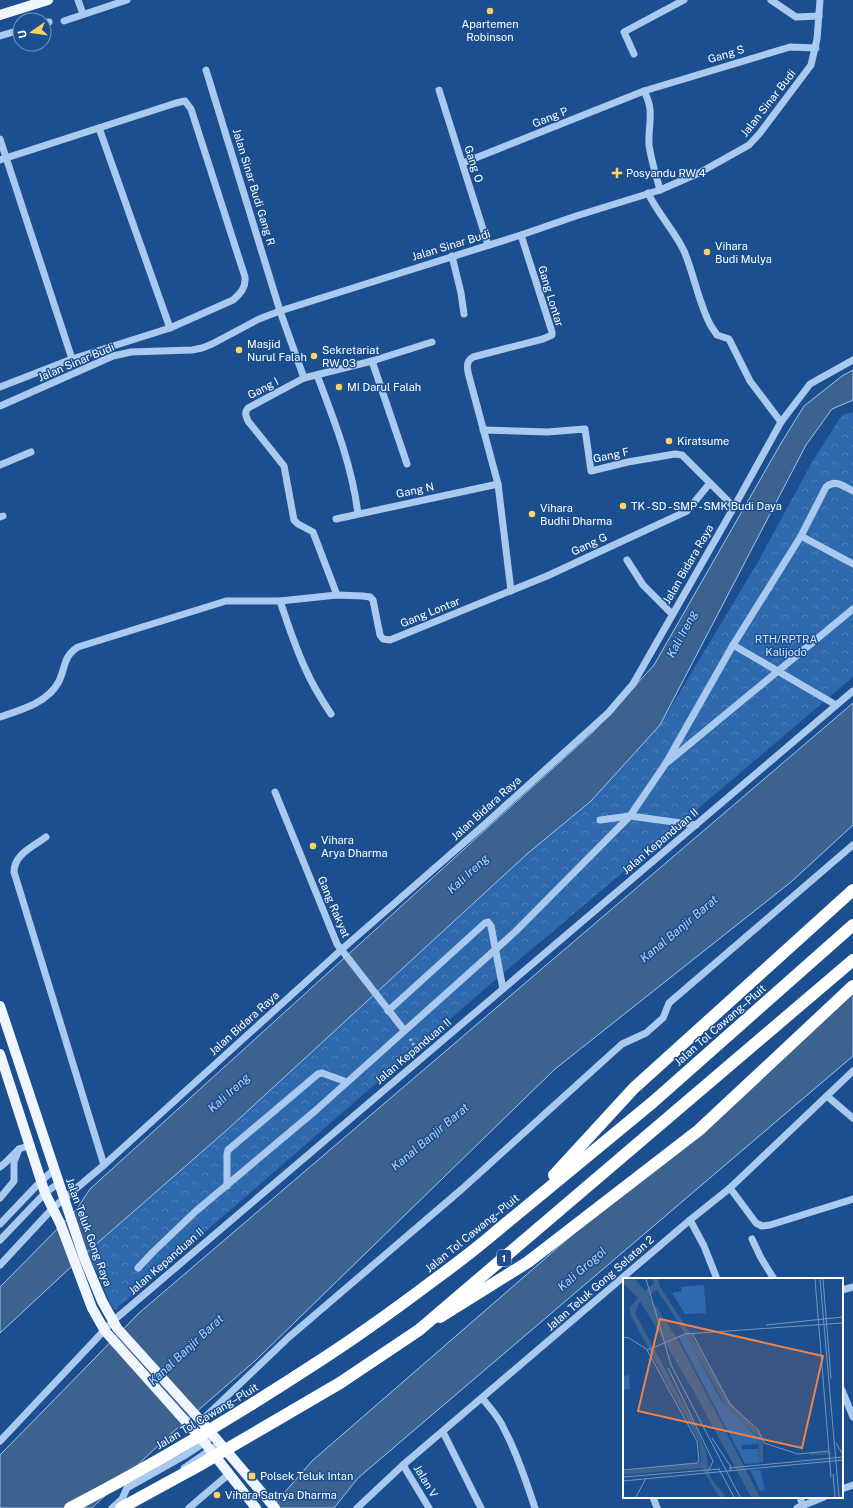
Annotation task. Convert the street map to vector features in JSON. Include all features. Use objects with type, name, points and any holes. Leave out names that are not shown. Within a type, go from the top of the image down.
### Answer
[{"type":"highway","points":[[526,1205],[634,1088],[853,890]]},
{"type":"highway","name":"Jalan Tol Cawang–Pluit","points":[[70,1508],[126,1479],[240,1412],[384,1318],[481,1245],[526,1205],[653,1102],[853,926]]},
{"type":"highway","name":"1","points":[[121,1504],[198,1466],[340,1383],[419,1330],[853,960]]},
{"type":"highway","points":[[419,1330],[528,1262],[699,1130],[853,986]]},
{"type":"main road","points":[[0,15],[48,0]]},
{"type":"main road","name":"Jalan Teluk Gong Raya","points":[[0,1006],[84,1258],[102,1301],[115,1325],[220,1443],[273,1506]]},
{"type":"main road","name":"Jalan Teluk Gong Raya","points":[[0,1054],[2,1067],[31,1145],[45,1193],[60,1223],[92,1308],[108,1334],[207,1446],[256,1508]]},
{"type":"street","points":[[78,0],[83,14]]},
{"type":"street","points":[[64,21],[128,0]]},
{"type":"street","points":[[634,54],[624,32],[684,0]]},
{"type":"street","points":[[771,0],[796,17],[818,16]]},
{"type":"street","name":"Jalan Sinar Budi","points":[[0,406],[113,356],[131,352],[192,350],[202,348],[259,319],[280,311],[660,190],[699,173],[749,146],[812,65],[816,48],[820,0]]},
{"type":"street","points":[[0,36],[12,32]]},
{"type":"street","name":"Gang S","points":[[644,91],[790,47],[816,48]]},
{"type":"street","name":"Jalan Sinar Budi Gang R","points":[[206,70],[280,311],[304,378]]},
{"type":"street","name":"Gang O","points":[[439,90],[488,245]]},
{"type":"street","points":[[644,91],[650,107],[651,118],[649,144],[651,158],[660,190]]},
{"type":"street","name":"Gang P","points":[[463,163],[644,91]]},
{"type":"street","points":[[0,387],[72,359],[170,328],[206,313],[233,300],[241,293],[246,284],[192,109],[185,101],[3,159]]},
{"type":"street","points":[[100,128],[170,328]]},
{"type":"street","points":[[0,139],[3,159],[72,359]]},
{"type":"street","points":[[648,193],[683,250],[709,323],[717,335],[727,338],[730,342],[750,381],[781,422]]},
{"type":"street","name":"Gang Lontar","points":[[0,717],[28,707],[54,690],[59,682],[67,657],[78,647],[226,601],[280,602],[337,595],[363,596],[371,598],[380,635],[386,640],[511,591],[498,484],[470,380],[468,361],[470,358],[477,355],[543,339],[552,334],[521,235]]},
{"type":"street","points":[[452,256],[461,293],[464,314]]},
{"type":"street","name":"Gang I","points":[[337,595],[314,532],[298,524],[294,520],[284,466],[248,421],[245,413],[248,408],[304,378],[432,342]]},
{"type":"street","points":[[372,360],[407,464]]},
{"type":"street","name":"Jalan Bidara Raya","points":[[0,1265],[63,1198],[104,1165],[608,713],[632,684],[781,422],[810,384],[853,360]]},
{"type":"street","points":[[317,374],[339,433],[355,491],[358,514]]},
{"type":"street","name":"Gang F","points":[[483,430],[547,432],[585,429],[591,472],[628,462],[675,454],[682,455],[734,507]]},
{"type":"street","points":[[0,465],[31,452]]},
{"type":"street","name":"Gang G","points":[[511,591],[547,576],[687,511],[710,483]]},
{"type":"street","points":[[138,1268],[196,1211],[347,1082],[515,932],[630,816],[666,763],[733,645],[801,536],[826,487],[832,483],[836,483],[853,491]]},
{"type":"street","name":"Gang N","points":[[336,519],[498,484]]},
{"type":"street","points":[[801,536],[853,564]]},
{"type":"street","points":[[627,560],[643,585],[672,614]]},
{"type":"street","points":[[280,602],[304,668],[331,714]]},
{"type":"street","points":[[666,763],[853,609]]},
{"type":"street","points":[[733,645],[836,705]]},
{"type":"street","name":"Jalan Kepanduan II","points":[[0,1441],[108,1334],[115,1325],[423,1057],[853,690]]},
{"type":"street","name":"Gang Rakyat","points":[[275,792],[337,944],[404,1030]]},
{"type":"street","points":[[600,820],[630,816],[696,825]]},
{"type":"street","points":[[46,837],[18,858],[14,865],[14,872],[104,1165]]},
{"type":"street","points":[[198,1418],[289,1337],[462,1189],[622,1044],[646,1033],[663,1018],[670,1003],[853,845]]},
{"type":"street","points":[[388,1011],[487,922],[490,923],[503,989]]},
{"type":"street","name":"Jalan Teluk Gong Selatan 2","points":[[357,1508],[403,1465],[690,1220],[730,1188],[853,1071]]},
{"type":"street","points":[[227,1186],[228,1150],[277,1107],[318,1074],[322,1073],[347,1082]]},
{"type":"street","points":[[827,1096],[853,1118]]},
{"type":"street","points":[[0,1167],[18,1149],[31,1145]]},
{"type":"street","points":[[0,1198],[14,1181],[14,1162],[18,1149]]},
{"type":"street","points":[[0,1224],[41,1181],[54,1170]]},
{"type":"street","points":[[0,1240],[45,1193],[59,1183]]},
{"type":"street","points":[[730,1188],[756,1223],[762,1226],[770,1225],[853,1199]]},
{"type":"street","points":[[690,1220],[704,1246],[717,1278]]},
{"type":"street","points":[[752,1238],[761,1258],[773,1278]]},
{"type":"street","points":[[843,1290],[853,1287]]},
{"type":"street","points":[[843,1392],[853,1417]]},
{"type":"street","points":[[482,1398],[494,1412],[504,1428],[535,1508]]},
{"type":"street","points":[[442,1432],[481,1508]]},
{"type":"street","points":[[112,1508],[134,1497],[207,1446],[213,1435]]},
{"type":"street","points":[[121,1504],[127,1488],[184,1456],[207,1446],[220,1443]]},
{"type":"street","name":"Jalan V","points":[[403,1465],[429,1508]]},
{"type":"street","points":[[189,1508],[229,1474]]},
{"type":"street","points":[[843,1489],[853,1485]]},
{"type":"street","points":[[653,1498],[657,1508]]},
{"type":"street","points":[[800,1507],[822,1498]]},
{"type":"path","points":[[404,1030],[423,1057]]},
{"type":"green space","name":"RTH/RPTRA Kalijodo","points":[[853,412],[853,677],[508,969],[115,1310],[108,1299],[99,1276],[86,1253],[228,1129],[527,854],[591,801],[660,725],[758,562],[812,462],[842,415]]},
{"type":"water","name":"Kali Ireng","points":[[853,370],[853,400],[832,409],[806,445],[660,725],[591,801],[527,854],[228,1129],[86,1253],[0,1333],[0,1287],[76,1210],[90,1189],[593,732],[654,665],[780,445],[804,406],[842,376]]},
{"type":"water","name":"Kanal Banjir Barat","points":[[853,703],[853,825],[791,882],[555,1069],[257,1359],[164,1440],[92,1508],[0,1508],[0,1455],[139,1313]]},
{"type":"water","name":"Kali Grogol","points":[[853,991],[853,1056],[358,1478],[334,1508],[271,1508],[312,1461]]},
{"type":"place","name":"Apartemen Robinson","points":[[490,11]]},
{"type":"place","name":"Posyandu RW 4","points":[[617,173]]},
{"type":"place","name":"Vihara Budi Mulya","points":[[707,252]]},
{"type":"place","name":"Masjid Nurul Falah","points":[[239,350]]},
{"type":"place","name":"Sekretariat RW 03","points":[[314,356]]},
{"type":"place","name":"MI Darul Falah","points":[[339,387]]},
{"type":"place","name":"Kiratsume","points":[[669,441]]},
{"type":"place","name":"TK - SD - SMP - SMK Budi Daya","points":[[623,506]]},
{"type":"place","name":"Vihara Budhi Dharma","points":[[532,514]]},
{"type":"place","name":"Vihara Arya Dharma","points":[[313,846]]},
{"type":"place","name":"Polsek Teluk Intan","points":[[252,1476]]},
{"type":"place","name":"Vihara Satrya Dharma","points":[[217,1495]]}]
